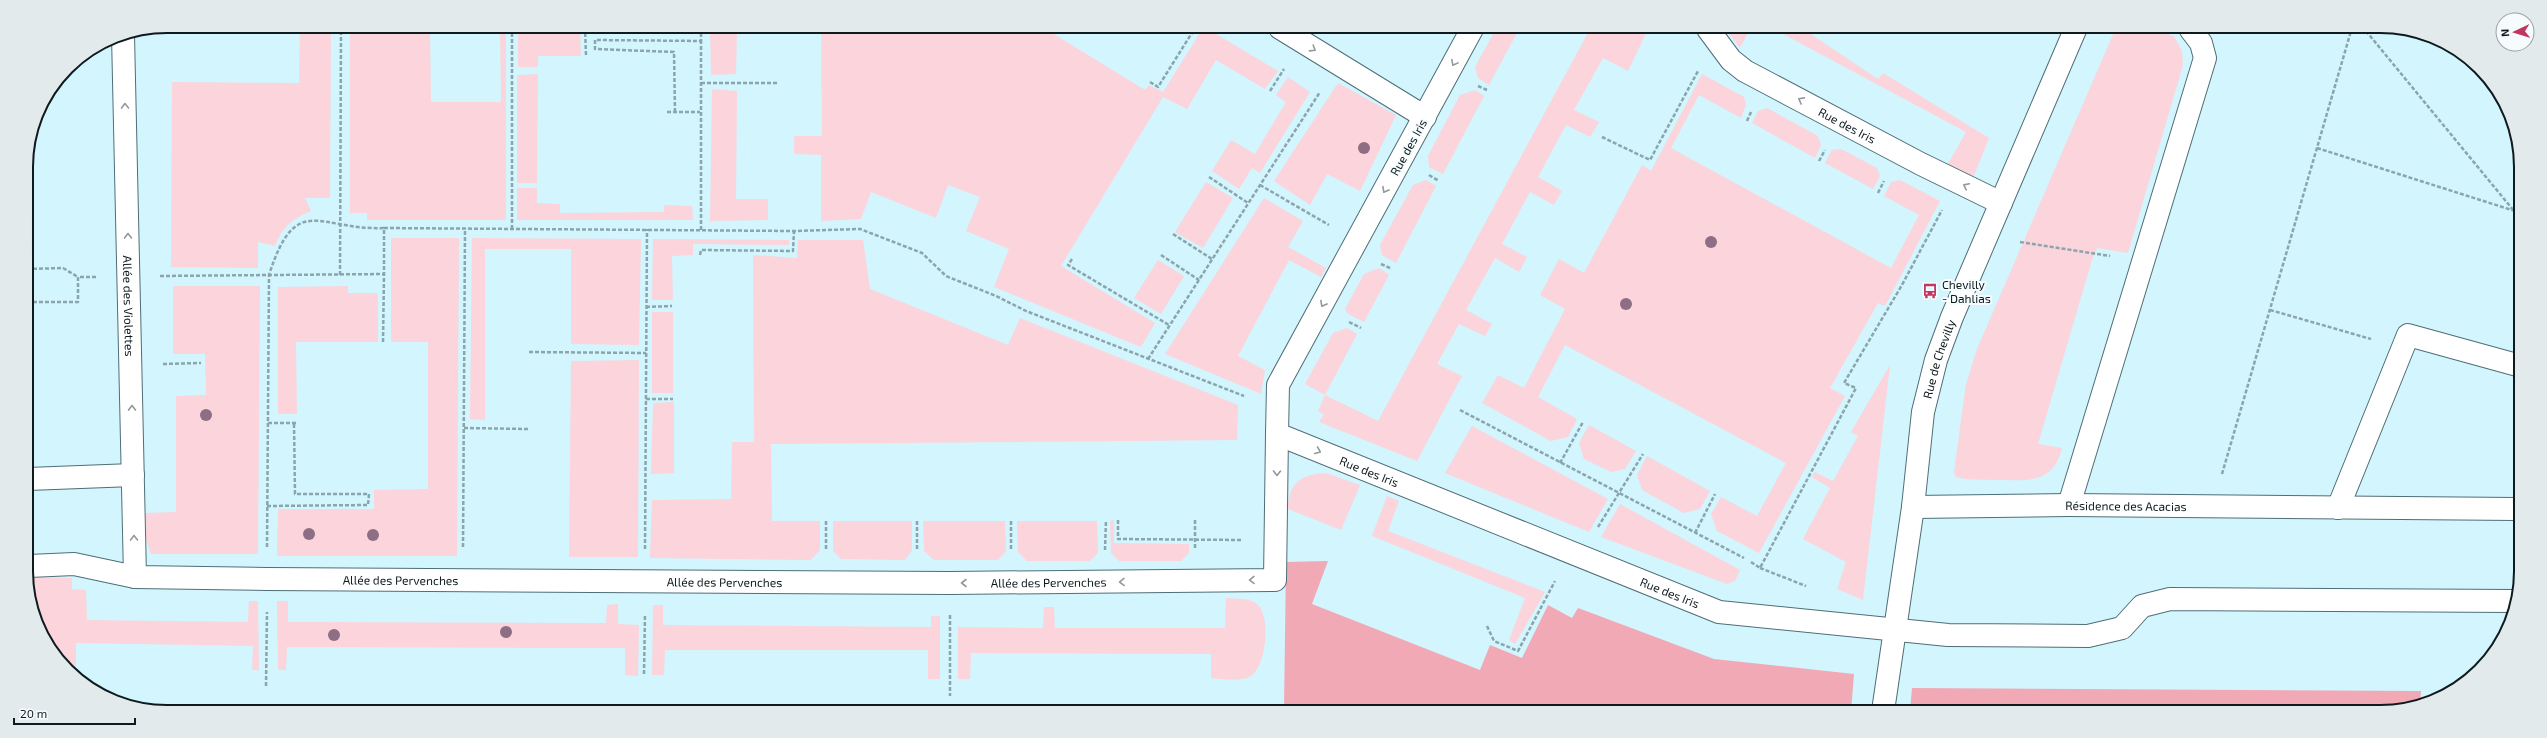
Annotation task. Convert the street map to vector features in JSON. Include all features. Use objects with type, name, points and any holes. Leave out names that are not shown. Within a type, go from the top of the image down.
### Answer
[{"type":"street","points":[[1288,33],[1338,65],[1425,116]]},
{"type":"street","name":"Rue des Iris","points":[[1470,33],[1278,385],[1276,409],[1278,434],[1719,612],[1948,635],[2088,636],[2122,628],[2142,606],[2170,599],[2510,600]]},
{"type":"street","name":"Rue des Iris","points":[[1711,33],[1731,60],[1745,70],[1921,164],[2001,203]]},
{"type":"street","name":"Rue de Chevilly","points":[[1884,705],[1913,507],[1923,412],[1936,360],[1952,317],[2074,33]]},
{"type":"street","points":[[2069,505],[2205,58],[2201,43],[2193,33]]},
{"type":"street","name":"Allée des Violettes","points":[[123,40],[135,577]]},
{"type":"street","points":[[2338,508],[2408,335],[2514,364]]},
{"type":"street","name":"Allée des Pervenches","points":[[33,566],[74,564],[135,577],[267,579],[957,583],[1275,580],[1278,434]]},
{"type":"street","points":[[33,479],[133,475]]},
{"type":"street","name":"Résidence des Acacias","points":[[1913,507],[2069,505],[2514,509]]},
{"type":"path","points":[[340,275],[341,33]]},
{"type":"path","points":[[512,33],[512,230]]},
{"type":"path","points":[[585,33],[586,56]]},
{"type":"path","points":[[701,33],[701,230]]},
{"type":"path","points":[[1150,82],[1158,87],[1192,33]]},
{"type":"path","points":[[2212,506],[2350,33]]},
{"type":"path","points":[[2368,33],[2514,211]]},
{"type":"path","points":[[675,112],[674,52],[595,49],[595,40],[701,41]]},
{"type":"path","points":[[1148,358],[1338,65]]},
{"type":"path","points":[[1602,137],[1650,160],[1700,68]]},
{"type":"path","points":[[1270,91],[1284,69]]},
{"type":"path","points":[[701,83],[779,83]]},
{"type":"path","points":[[667,112],[700,112]]},
{"type":"path","points":[[2317,148],[2514,211]]},
{"type":"path","points":[[1209,177],[1248,203]]},
{"type":"path","points":[[1260,185],[1357,241]]},
{"type":"path","points":[[1751,562],[1760,568],[1856,388],[1844,383],[1902,285],[1943,208]]},
{"type":"path","points":[[267,579],[269,275],[284,237],[294,226],[313,220],[340,223],[368,229],[647,229],[794,231],[860,229],[922,253],[946,276],[996,296],[1026,311],[1276,409]]},
{"type":"path","points":[[383,342],[384,228]]},
{"type":"path","points":[[645,582],[647,229]]},
{"type":"path","points":[[464,579],[465,230]]},
{"type":"path","points":[[700,255],[702,250],[793,251],[794,231]]},
{"type":"path","points":[[1173,234],[1212,259]]},
{"type":"path","points":[[1986,237],[2143,261]]},
{"type":"path","points":[[1160,255],[1199,280]]},
{"type":"path","points":[[1072,259],[1068,265],[1169,325]]},
{"type":"path","points":[[33,269],[64,268],[78,277],[102,277]]},
{"type":"path","points":[[156,276],[384,274]]},
{"type":"path","points":[[33,302],[78,302],[78,277]]},
{"type":"path","points":[[646,307],[672,306]]},
{"type":"path","points":[[2270,310],[2402,348]]},
{"type":"path","points":[[529,352],[646,353]]},
{"type":"path","points":[[131,364],[202,363]]},
{"type":"path","points":[[646,399],[674,399]]},
{"type":"path","points":[[1460,410],[1744,558]]},
{"type":"path","points":[[1560,463],[1583,422]]},
{"type":"path","points":[[267,506],[368,505],[369,494],[295,494],[295,423],[268,423]]},
{"type":"path","points":[[464,428],[528,429]]},
{"type":"path","points":[[1487,626],[1494,642],[1518,651],[1576,555],[1643,454]]},
{"type":"path","points":[[1695,533],[1715,494]]},
{"type":"path","points":[[1105,540],[1106,520]]},
{"type":"path","points":[[1118,520],[1118,539],[1244,540]]},
{"type":"path","points":[[1195,520],[1195,553]]},
{"type":"path","points":[[826,521],[826,535]]},
{"type":"path","points":[[917,521],[917,537]]},
{"type":"path","points":[[1011,521],[1011,538]]},
{"type":"path","points":[[644,674],[645,622]]},
{"type":"path","points":[[266,686],[267,623]]},
{"type":"path","points":[[950,625],[950,696]]},
{"type":"shaded area","points":[[300,33],[331,33],[330,198],[305,198],[311,211],[288,224],[275,246],[258,242],[258,268],[171,267],[172,82],[299,83]]},
{"type":"shaded area","points":[[350,33],[430,33],[431,102],[501,102],[500,33],[506,33],[506,220],[367,220],[367,213],[350,213]]},
{"type":"shaded area","points":[[518,33],[580,33],[581,56],[538,56],[538,67],[518,67]]},
{"type":"shaded area","points":[[588,33],[685,33],[685,34]]},
{"type":"shaded area","points":[[710,33],[737,33],[736,74],[711,75]]},
{"type":"shaded area","points":[[821,33],[1052,33],[1145,90],[1149,85],[1163,92],[1200,33],[1214,33],[1278,71],[1265,89],[1216,60],[1187,109],[1163,97],[1061,266],[1155,323],[1141,347],[994,287],[1009,249],[966,231],[980,197],[948,185],[936,218],[871,192],[861,219],[821,221],[821,155],[794,154],[794,136],[822,136]]},
{"type":"shaded area","points":[[1494,33],[1517,33],[1489,85],[1478,78],[1475,67]]},
{"type":"shaded area","points":[[1588,33],[1646,33],[1628,71],[1603,58],[1574,110],[1599,122],[1590,137],[1566,125],[1538,177],[1562,191],[1554,205],[1530,192],[1502,244],[1527,257],[1519,272],[1495,258],[1466,310],[1492,324],[1485,336],[1459,324],[1437,364],[1462,376],[1417,461],[1319,422],[1324,414],[1318,411],[1325,395],[1378,421]]},
{"type":"shaded area","points":[[1729,33],[1748,33],[1740,48]]},
{"type":"shaded area","points":[[1781,33],[1809,33],[1878,79],[1883,73],[1989,138],[1973,178],[1948,164],[1966,132]]},
{"type":"shaded area","points":[[2114,33],[2164,33],[2174,36],[2182,51],[2183,65],[2128,253],[2097,248],[2092,260],[2038,444],[2062,448],[2058,460],[2052,469],[2045,474],[2028,480],[1971,479],[1956,477],[1954,472],[1966,384],[1977,349]]},
{"type":"shaded area","points":[[538,74],[537,183],[517,183],[517,75]]},
{"type":"shaded area","points":[[1702,74],[1744,97],[1746,105],[1741,118],[1699,95],[1671,148],[1891,268],[1919,215],[1884,196],[1891,182],[1900,180],[1940,201],[1885,306],[1878,303],[1830,388],[1845,396],[1759,553],[1717,531],[1711,514],[1721,497],[1757,516],[1786,463],[1565,345],[1538,397],[1577,419],[1568,437],[1551,441],[1482,403],[1498,375],[1524,388],[1565,309],[1540,295],[1559,259],[1584,273],[1642,165],[1651,171]]},
{"type":"shaded area","points":[[1288,77],[1310,92],[1260,173],[1252,168],[1239,189],[1212,171],[1231,140],[1255,154],[1286,102],[1276,95]]},
{"type":"shaded area","points":[[1338,83],[1396,115],[1360,191],[1327,174],[1310,205],[1274,181]]},
{"type":"shaded area","points":[[712,89],[737,91],[736,199],[768,199],[768,220],[710,221]]},
{"type":"shaded area","points":[[1475,90],[1484,96],[1443,174],[1429,167],[1428,156],[1460,95]]},
{"type":"shaded area","points":[[1767,108],[1818,136],[1821,145],[1815,158],[1752,123],[1758,111]]},
{"type":"shaded area","points":[[1841,149],[1877,168],[1880,176],[1873,189],[1825,163],[1832,150]]},
{"type":"shaded area","points":[[1426,180],[1436,186],[1396,263],[1382,255],[1380,245],[1413,185]]},
{"type":"shaded area","points":[[1206,182],[1233,198],[1203,248],[1175,232]]},
{"type":"shaded area","points":[[517,188],[537,188],[537,203],[560,204],[560,213],[664,212],[664,205],[692,206],[693,220],[517,220]]},
{"type":"shaded area","points":[[1264,198],[1303,221],[1288,247],[1326,268],[1321,277],[1289,260],[1238,356],[1265,370],[1261,394],[1165,354]]},
{"type":"shaded area","points":[[391,238],[459,238],[457,556],[277,556],[278,509],[374,509],[374,490],[428,489],[428,342],[391,342]]},
{"type":"shaded area","points":[[472,238],[641,239],[639,345],[571,344],[571,249],[485,249],[485,420],[470,419]]},
{"type":"shaded area","points":[[653,239],[789,240],[789,245],[693,244],[693,255],[672,256],[673,300],[652,300]]},
{"type":"shaded area","points":[[798,240],[863,240],[870,289],[1008,345],[1020,318],[1238,405],[1237,440],[771,444],[772,521],[820,521],[820,550],[811,560],[650,558],[652,500],[731,499],[732,442],[754,442],[753,255],[797,258]]},
{"type":"shaded area","points":[[1158,260],[1184,276],[1161,314],[1134,298]]},
{"type":"shaded area","points":[[1379,268],[1389,275],[1364,322],[1348,314],[1345,309],[1364,274]]},
{"type":"shaded area","points":[[173,286],[260,286],[258,554],[151,554],[146,540],[145,513],[176,512],[176,396],[206,395],[205,354],[173,354]]},
{"type":"shaded area","points":[[348,286],[348,293],[378,293],[378,342],[296,342],[297,414],[278,414],[278,287]]},
{"type":"shaded area","points":[[652,312],[673,312],[673,393],[652,393]]},
{"type":"shaded area","points":[[1347,328],[1357,334],[1325,395],[1305,384],[1333,333]]},
{"type":"shaded area","points":[[639,360],[638,557],[569,557],[571,361]]},
{"type":"shaded area","points":[[1890,365],[1863,600],[1837,589],[1846,562],[1803,539],[1830,488],[1812,477],[1815,472],[1833,481],[1858,436],[1851,432]]},
{"type":"shaded area","points":[[674,402],[674,473],[651,474],[653,403]]},
{"type":"shaded area","points":[[1589,425],[1636,451],[1625,469],[1611,472],[1584,459],[1579,443]]},
{"type":"shaded area","points":[[1472,426],[1608,499],[1589,532],[1445,473]]},
{"type":"shaded area","points":[[1647,456],[1710,491],[1700,509],[1684,513],[1642,490],[1637,475]]},
{"type":"shaded area","points":[[1326,473],[1360,485],[1341,530],[1288,509],[1290,493],[1293,486],[1303,478],[1310,475]]},
{"type":"shaded area","points":[[1387,496],[1399,501],[1388,531],[1545,592],[1515,644],[1509,640],[1525,598],[1372,536]]},
{"type":"shaded area","points":[[1620,504],[1740,570],[1735,581],[1727,584],[1601,537]]},
{"type":"shaded area","points":[[1114,520],[1114,543],[1189,544],[1189,553],[1181,561],[1119,561],[1111,553],[1110,521]]},
{"type":"shaded area","points":[[833,521],[912,521],[912,550],[905,560],[841,559],[833,551]]},
{"type":"shaded area","points":[[923,521],[1005,521],[1006,551],[998,560],[934,560],[924,551]]},
{"type":"shaded area","points":[[1017,521],[1097,521],[1098,553],[1090,561],[1027,561],[1018,552]]},
{"type":"shaded area","points":[[1328,561],[1312,604],[1480,670],[1490,645],[1522,658],[1548,605],[1572,618],[1578,608],[1714,659],[1854,674],[1851,705],[1284,705],[1286,562]]},
{"type":"shaded area","points":[[33,577],[72,578],[72,589],[86,590],[87,620],[248,622],[249,601],[258,601],[259,670],[252,670],[253,646],[76,643],[76,666],[72,666],[47,630],[40,614]]},
{"type":"shaded area","points":[[1226,598],[1243,599],[1255,602],[1262,611],[1265,630],[1263,652],[1256,671],[1247,678],[1231,680],[1211,678],[1211,654],[971,653],[970,679],[958,679],[958,627],[1043,628],[1044,607],[1054,607],[1055,628],[1225,628]]},
{"type":"shaded area","points":[[277,601],[288,601],[288,622],[606,623],[607,605],[618,604],[618,624],[639,625],[638,676],[625,675],[625,648],[287,647],[286,670],[278,670]]},
{"type":"shaded area","points":[[653,605],[663,605],[663,625],[931,627],[931,616],[940,616],[940,679],[928,679],[928,650],[665,650],[664,675],[652,675]]},
{"type":"shaded area","points":[[1912,688],[2421,691],[2420,699],[2388,705],[1911,705]]},
{"type":"place","name":"Chevilly - Dahlias","points":[[1930,291]]}]
